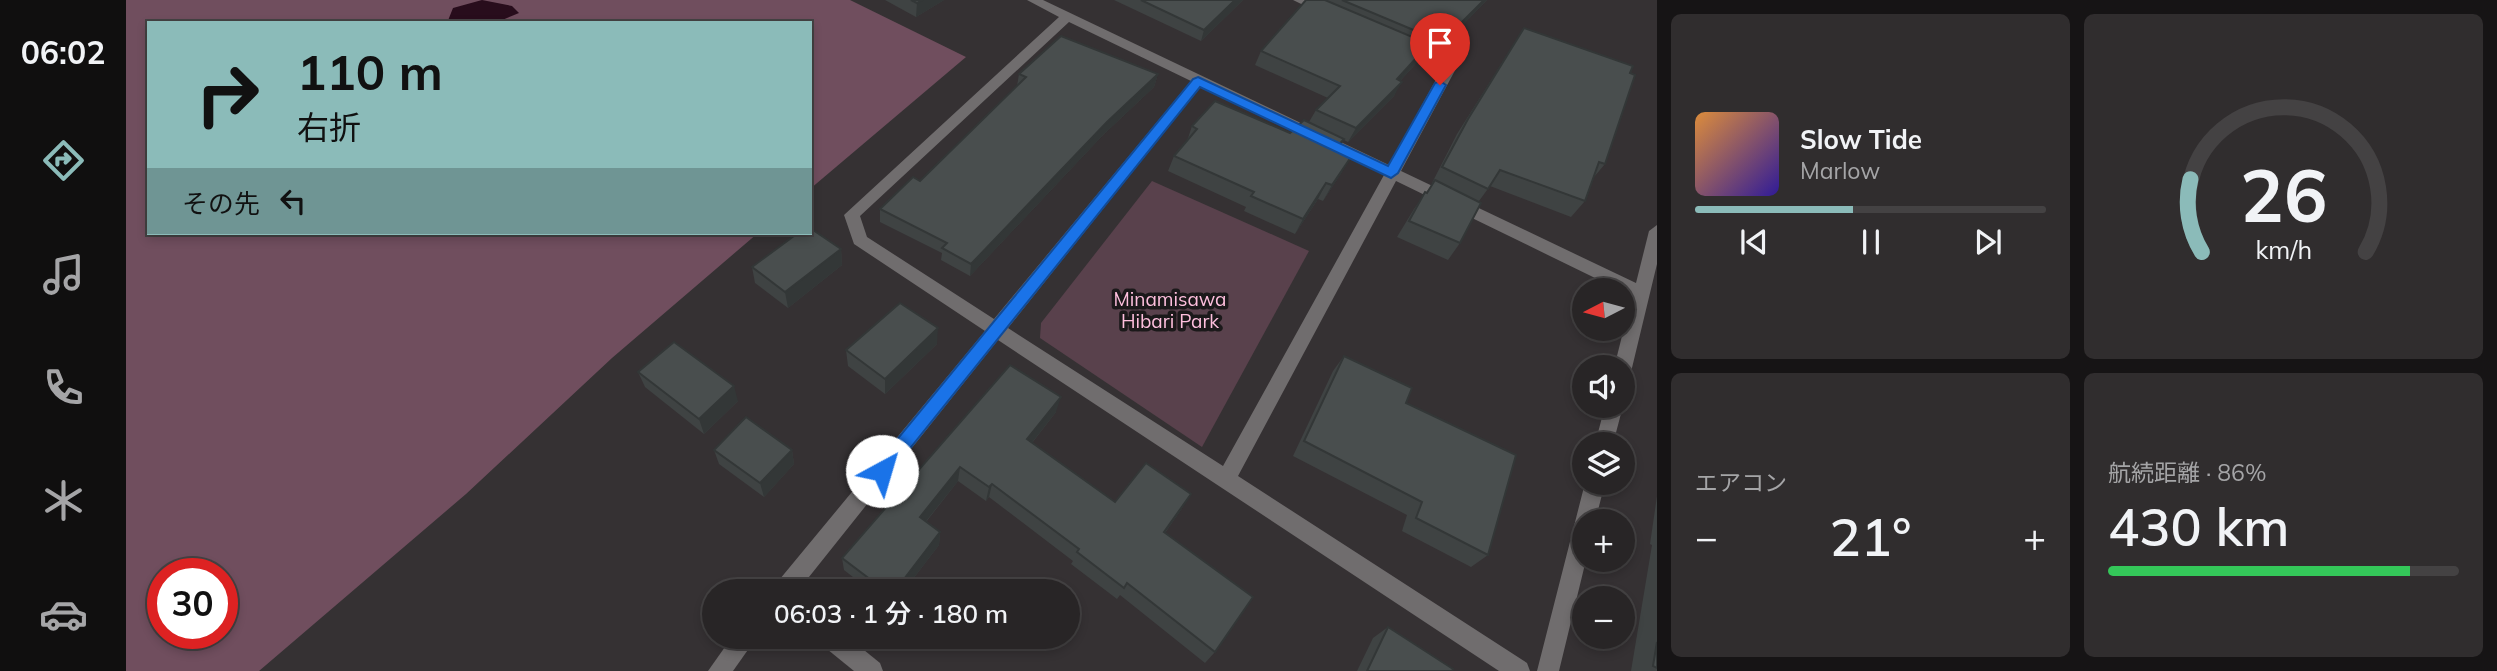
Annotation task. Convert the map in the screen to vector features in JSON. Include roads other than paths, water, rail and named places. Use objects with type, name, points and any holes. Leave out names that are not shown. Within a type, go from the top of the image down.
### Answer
[{"type":"street","points":[[1033,0],[1642,293]]},
{"type":"street","points":[[1299,0],[1337,16]]},
{"type":"street","points":[[1067,17],[852,215],[860,240],[1519,671]]},
{"type":"street","points":[[1226,479],[1452,63],[1388,37]]},
{"type":"street","points":[[794,579],[1198,81]]},
{"type":"street","points":[[1626,355],[1657,231]]},
{"type":"street","points":[[1548,671],[1573,572]]},
{"type":"street","points":[[719,671],[736,649]]},
{"type":"street","points":[[845,649],[872,671]]},
{"type":"park label","name":"Minamisawa Hibari Park","points":[[1170,310]]}]
